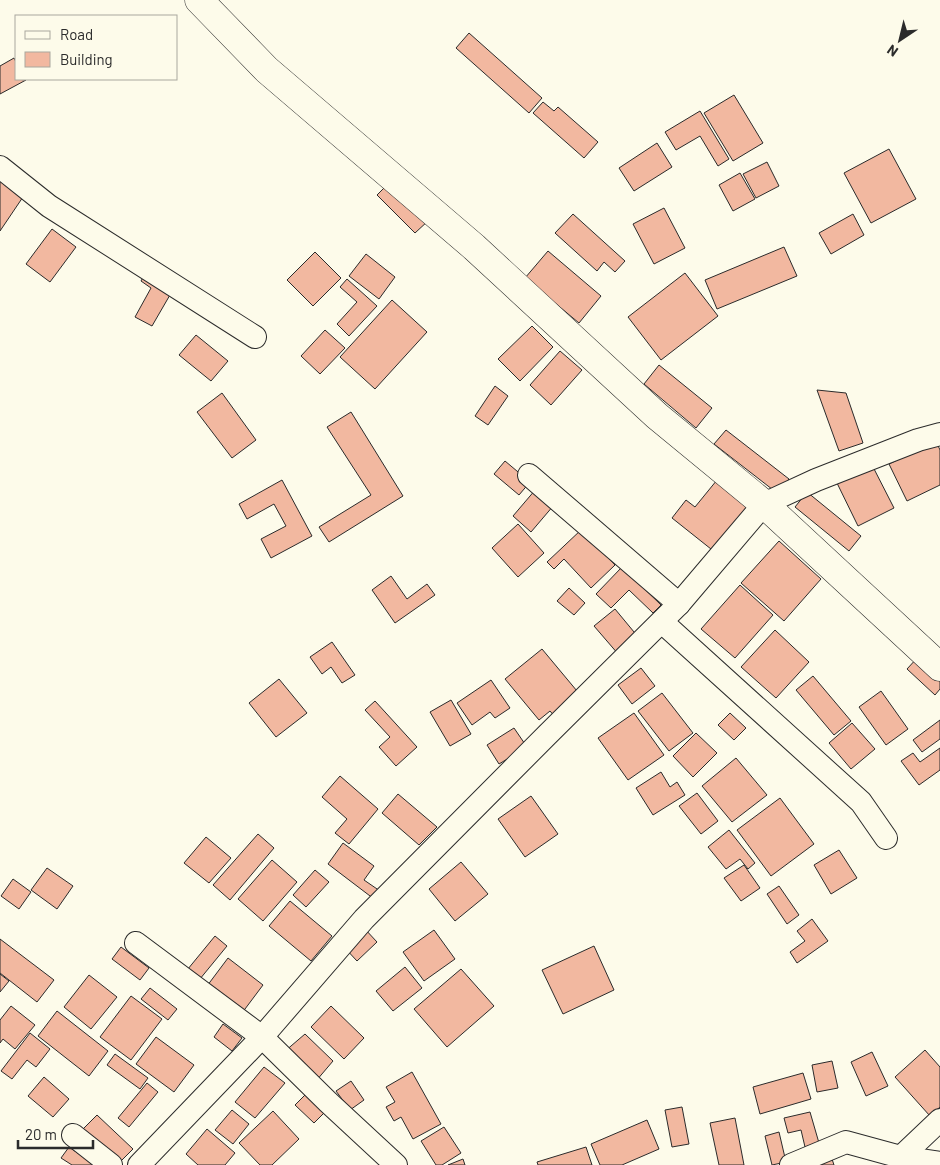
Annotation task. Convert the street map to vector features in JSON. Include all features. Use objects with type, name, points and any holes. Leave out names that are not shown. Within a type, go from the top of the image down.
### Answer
[{"type":"street","points":[[198,0],[267,70],[474,247],[657,416],[764,504],[940,667]]},
{"type":"street","points":[[0,167],[48,206],[255,337]]},
{"type":"street","points":[[139,1165],[262,1037],[364,919],[680,604],[764,504],[816,480],[918,440],[940,434]]},
{"type":"street","points":[[529,475],[680,604]]},
{"type":"street","points":[[662,622],[861,802],[886,838]]},
{"type":"street","points":[[136,943],[262,1037],[396,1165]]},
{"type":"street","points":[[901,1161],[940,1120]]},
{"type":"street","points":[[72,1135],[111,1165]]},
{"type":"street","points":[[791,1165],[846,1142],[901,1161],[940,1163]]},
{"type":"building","points":[[469,33],[542,98],[529,113],[456,48]]},
{"type":"building","points":[[14,58],[15,80],[26,80],[0,94],[0,66]]},
{"type":"building","points":[[734,95],[763,143],[733,161],[704,113]]},
{"type":"building","points":[[543,102],[554,111],[558,107],[598,142],[584,158],[533,113]]},
{"type":"building","points":[[700,111],[729,159],[718,166],[700,136],[676,150],[665,132]]},
{"type":"building","points":[[657,143],[672,167],[634,191],[619,168]]},
{"type":"building","points":[[889,149],[916,199],[871,223],[844,173]]},
{"type":"building","points":[[767,162],[779,186],[756,198],[743,174]]},
{"type":"building","points":[[740,173],[755,199],[733,211],[719,185]]},
{"type":"building","points":[[0,177],[25,194],[0,231]]},
{"type":"building","points":[[390,182],[429,220],[415,233],[377,195]]},
{"type":"building","points":[[664,208],[685,248],[654,264],[633,224]]},
{"type":"building","points":[[573,214],[625,261],[615,272],[604,262],[597,271],[555,233]]},
{"type":"building","points":[[853,214],[864,235],[831,254],[819,233]]},
{"type":"building","points":[[52,229],[76,247],[50,282],[26,264]]},
{"type":"building","points":[[784,247],[797,276],[717,309],[705,280]]},
{"type":"building","points":[[548,251],[601,296],[579,323],[525,278]]},
{"type":"building","points":[[315,252],[341,278],[313,306],[287,280]]},
{"type":"building","points":[[366,254],[395,277],[379,299],[349,276]]},
{"type":"building","points":[[146,272],[174,288],[152,326],[135,317],[151,288],[141,281]]},
{"type":"building","points":[[685,273],[718,316],[661,360],[628,317]]},
{"type":"building","points":[[347,279],[377,306],[349,336],[337,324],[357,302],[340,287]]},
{"type":"building","points":[[392,300],[427,332],[375,389],[340,357]]},
{"type":"building","points":[[532,326],[553,347],[520,381],[498,359]]},
{"type":"building","points":[[325,330],[345,348],[320,374],[301,356]]},
{"type":"building","points":[[196,335],[228,361],[211,381],[179,355]]},
{"type":"building","points":[[560,351],[582,370],[551,405],[530,385]]},
{"type":"building","points":[[659,365],[712,408],[696,428],[644,384]]},
{"type":"building","points":[[495,386],[508,396],[488,425],[475,416]]},
{"type":"building","points":[[817,390],[846,393],[863,443],[839,451]]},
{"type":"building","points":[[222,393],[256,440],[232,458],[197,412]]},
{"type":"building","points":[[351,412],[403,496],[329,542],[319,527],[371,495],[327,427]]},
{"type":"building","points":[[726,430],[789,479],[777,493],[714,444]]},
{"type":"building","points":[[936,441],[940,450],[940,485],[907,501],[889,464]]},
{"type":"building","points":[[505,461],[530,482],[519,495],[494,474]]},
{"type":"building","points":[[871,463],[894,508],[858,526],[836,481]]},
{"type":"building","points":[[282,480],[312,536],[271,558],[261,539],[286,526],[274,504],[247,519],[239,504]]},
{"type":"building","points":[[717,480],[752,508],[716,553],[672,518],[686,500],[695,507]]},
{"type":"building","points":[[536,489],[554,505],[531,532],[513,516]]},
{"type":"building","points":[[807,492],[861,536],[849,551],[795,507]]},
{"type":"building","points":[[518,524],[544,553],[518,577],[492,548]]},
{"type":"building","points":[[582,529],[615,565],[591,588],[564,559],[554,569],[547,562]]},
{"type":"building","points":[[779,541],[821,579],[784,621],[741,583]]},
{"type":"building","points":[[622,567],[661,605],[653,613],[629,590],[611,608],[596,594]]},
{"type":"building","points":[[391,576],[407,599],[427,584],[435,595],[395,623],[372,590]]},
{"type":"building","points":[[740,585],[773,615],[735,658],[701,629]]},
{"type":"building","points":[[569,588],[585,603],[574,615],[557,601]]},
{"type":"building","points":[[615,609],[639,638],[619,655],[594,626]]},
{"type":"building","points":[[775,630],[809,662],[776,698],[741,667]]},
{"type":"building","points":[[332,642],[355,675],[342,683],[331,667],[322,674],[310,657]]},
{"type":"building","points":[[542,649],[582,697],[556,718],[550,711],[539,720],[505,679]]},
{"type":"building","points":[[918,657],[940,678],[940,689],[935,695],[907,669]]},
{"type":"building","points":[[641,668],[655,686],[632,704],[618,685]]},
{"type":"building","points":[[813,676],[851,721],[834,735],[796,690]]},
{"type":"building","points":[[279,679],[307,713],[276,737],[249,703]]},
{"type":"building","points":[[491,680],[510,708],[495,718],[490,712],[472,725],[457,703]]},
{"type":"building","points":[[881,691],[908,729],[886,745],[859,707]]},
{"type":"building","points":[[662,693],[693,733],[669,751],[638,711]]},
{"type":"building","points":[[451,700],[471,734],[450,746],[430,712]]},
{"type":"building","points":[[375,701],[417,747],[396,766],[379,747],[390,737],[365,710]]},
{"type":"building","points":[[634,713],[664,755],[628,780],[598,738]]},
{"type":"building","points":[[730,713],[746,728],[734,740],[718,725]]},
{"type":"building","points":[[940,720],[940,739],[922,752],[913,740]]},
{"type":"building","points":[[852,723],[875,749],[851,769],[829,743]]},
{"type":"building","points":[[514,728],[527,747],[499,764],[487,745]]},
{"type":"building","points":[[696,733],[717,753],[693,777],[673,756]]},
{"type":"building","points":[[940,748],[940,770],[919,785],[901,761],[913,753],[920,762]]},
{"type":"building","points":[[736,758],[767,795],[732,822],[702,786]]},
{"type":"building","points":[[661,772],[670,787],[677,782],[685,795],[653,815],[636,788]]},
{"type":"building","points":[[340,776],[378,809],[349,844],[335,833],[347,819],[322,797]]},
{"type":"building","points":[[697,793],[718,821],[701,834],[679,806]]},
{"type":"building","points":[[398,794],[437,827],[419,845],[382,813]]},
{"type":"building","points":[[531,796],[558,834],[525,857],[498,819]]},
{"type":"building","points":[[780,798],[814,844],[771,876],[737,830]]},
{"type":"building","points":[[729,830],[755,863],[748,869],[740,859],[726,869],[708,847]]},
{"type":"building","points":[[258,834],[274,848],[230,900],[213,885]]},
{"type":"building","points":[[206,837],[231,858],[209,883],[184,863]]},
{"type":"building","points":[[343,843],[374,866],[364,880],[380,891],[374,899],[328,864]]},
{"type":"building","points":[[839,850],[857,878],[831,894],[814,865]]},
{"type":"building","points":[[272,860],[297,882],[263,921],[238,899]]},
{"type":"building","points":[[461,862],[488,894],[455,921],[429,889]]},
{"type":"building","points":[[744,865],[760,888],[741,901],[724,878]]},
{"type":"building","points":[[47,868],[73,886],[57,909],[31,890]]},
{"type":"building","points":[[315,870],[329,882],[306,907],[293,895]]},
{"type":"building","points":[[13,879],[31,892],[19,909],[1,896]]},
{"type":"building","points":[[779,886],[799,915],[787,924],[767,894]]},
{"type":"building","points":[[290,901],[332,936],[311,961],[269,926]]},
{"type":"building","points":[[812,919],[828,941],[797,963],[790,952],[805,941],[797,931]]},
{"type":"building","points":[[364,928],[377,942],[357,961],[344,947]]},
{"type":"building","points":[[434,930],[455,959],[424,981],[403,952]]},
{"type":"building","points":[[215,936],[227,946],[195,985],[183,975]]},
{"type":"building","points":[[0,939],[54,980],[37,1002],[0,973]]},
{"type":"building","points":[[594,946],[614,990],[563,1014],[542,970]]},
{"type":"building","points":[[121,947],[149,968],[140,980],[112,959]]},
{"type":"building","points":[[228,958],[263,985],[239,1017],[204,990]]},
{"type":"building","points":[[405,967],[422,988],[393,1011],[376,991]]},
{"type":"building","points":[[461,969],[494,1006],[447,1047],[414,1009]]},
{"type":"building","points":[[0,974],[9,981],[0,992]]},
{"type":"building","points":[[89,975],[117,997],[91,1029],[64,1007]]},
{"type":"building","points":[[150,988],[177,1009],[168,1020],[141,999]]},
{"type":"building","points":[[131,996],[162,1019],[131,1060],[100,1037]]},
{"type":"building","points":[[11,1006],[35,1025],[15,1049],[3,1039],[0,1043],[0,1020]]},
{"type":"building","points":[[331,1006],[364,1038],[344,1059],[311,1027]]},
{"type":"building","points":[[57,1011],[108,1051],[89,1076],[38,1036]]},
{"type":"building","points":[[223,1024],[242,1038],[232,1051],[214,1037]]},
{"type":"building","points":[[30,1033],[50,1049],[36,1067],[27,1060],[12,1079],[1,1071]]},
{"type":"building","points":[[305,1034],[333,1061],[316,1081],[284,1052]]},
{"type":"building","points":[[156,1037],[194,1065],[174,1092],[136,1064]]},
{"type":"building","points":[[925,1050],[940,1067],[940,1107],[930,1116],[895,1077]]},
{"type":"building","points":[[872,1052],[888,1086],[866,1096],[851,1062]]},
{"type":"building","points":[[115,1054],[148,1078],[140,1089],[107,1065]]},
{"type":"building","points":[[832,1061],[838,1088],[817,1092],[812,1065]]},
{"type":"building","points":[[264,1067],[285,1083],[255,1118],[235,1102]]},
{"type":"building","points":[[412,1072],[441,1124],[413,1139],[401,1117],[394,1121],[386,1107],[395,1102],[386,1087]]},
{"type":"building","points":[[803,1073],[811,1099],[760,1114],[753,1087]]},
{"type":"building","points":[[44,1077],[69,1099],[53,1117],[28,1096]]},
{"type":"building","points":[[351,1081],[364,1100],[350,1110],[336,1091]]},
{"type":"building","points":[[147,1083],[158,1092],[129,1127],[118,1118]]},
{"type":"building","points":[[307,1093],[326,1111],[314,1123],[295,1105]]},
{"type":"building","points":[[682,1107],[689,1144],[672,1147],[665,1110]]},
{"type":"building","points":[[232,1110],[249,1124],[233,1144],[215,1130]]},
{"type":"building","points":[[273,1111],[299,1139],[272,1165],[260,1165],[239,1143]]},
{"type":"building","points":[[810,1112],[819,1143],[805,1147],[801,1130],[788,1133],[784,1118]]},
{"type":"building","points":[[97,1115],[133,1149],[117,1165],[81,1131]]},
{"type":"building","points":[[735,1118],[744,1165],[719,1165],[710,1123]]},
{"type":"building","points":[[647,1120],[659,1149],[622,1165],[600,1165],[591,1144]]},
{"type":"building","points":[[444,1127],[461,1153],[442,1165],[436,1165],[421,1141]]},
{"type":"building","points":[[207,1129],[235,1153],[225,1165],[198,1165],[186,1154]]},
{"type":"building","points":[[779,1132],[786,1162],[772,1165],[765,1136]]},
{"type":"building","points":[[69,1147],[95,1165],[72,1165],[61,1158]]},
{"type":"building","points":[[586,1147],[592,1165],[538,1165],[537,1162]]},
{"type":"building","points":[[831,1156],[834,1165],[802,1165]]},
{"type":"building","points":[[463,1159],[465,1165],[448,1165]]}]
